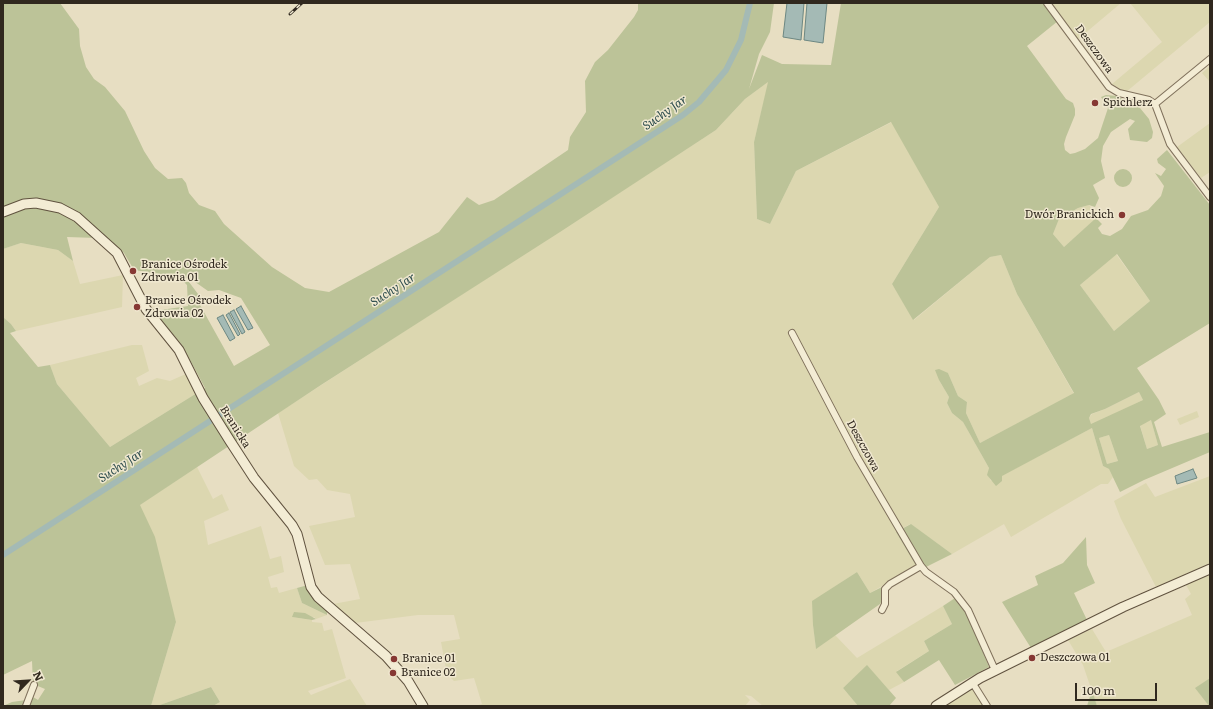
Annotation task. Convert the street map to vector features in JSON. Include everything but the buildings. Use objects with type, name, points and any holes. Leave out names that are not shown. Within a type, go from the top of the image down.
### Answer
[{"type":"street","name":"Deszczowa","points":[[1047,3],[1109,87],[1119,93],[1149,100],[1156,104]]},
{"type":"street","points":[[1210,59],[1156,104],[1170,144],[1210,197]]},
{"type":"street","name":"Branicka","points":[[3,212],[24,204],[50,205],[77,217],[110,245],[122,260],[146,309],[179,350],[203,398],[254,478],[292,525],[297,534],[312,587],[318,597],[386,656],[408,681],[423,706]]},
{"type":"street","name":"Deszczowa","points":[[792,333],[857,458],[921,566],[926,572],[954,592],[968,610],[995,670]]},
{"type":"street","points":[[882,610],[885,604],[885,589],[890,584],[921,566]]},
{"type":"street","points":[[936,706],[972,682],[995,670],[1123,607],[1210,569]]},
{"type":"street","points":[[972,682],[988,706]]},
{"type":"street","points":[[26,706],[34,685]]},
{"type":"shaded area","points":[[1051,3],[1121,3],[1077,40]]},
{"type":"shaded area","points":[[1130,3],[1210,3],[1210,22],[1126,92],[1112,84],[1162,42]]},
{"type":"shaded area","points":[[1210,66],[1210,82],[1202,73]]},
{"type":"shaded area","points":[[769,81],[754,142],[757,219],[770,224],[796,171],[892,122],[939,207],[892,284],[914,320],[990,257],[1001,255],[1017,294],[1074,394],[980,443],[966,413],[967,402],[958,396],[948,373],[939,380],[949,397],[947,403],[952,413],[963,422],[989,468],[988,475],[991,481],[1092,428],[1103,466],[1109,469],[1113,477],[1108,484],[1101,484],[1011,537],[1004,524],[952,554],[910,524],[896,532],[916,566],[870,593],[857,572],[813,601],[813,624],[816,648],[835,635],[857,658],[943,606],[952,624],[924,641],[929,651],[897,671],[904,682],[889,690],[867,666],[843,688],[858,706],[763,706],[751,696],[745,695],[750,700],[745,706],[475,706],[482,704],[474,678],[454,681],[447,674],[441,642],[460,639],[454,615],[418,615],[355,623],[333,604],[360,599],[350,564],[325,565],[309,526],[355,517],[350,494],[327,490],[317,479],[309,480],[294,466],[278,413],[716,130],[745,99]]},
{"type":"shaded area","points":[[1210,123],[1210,172],[1201,178],[1177,147]]},
{"type":"shaded area","points":[[1089,205],[1098,217],[1064,247],[1053,234],[1059,219],[1078,208]]},
{"type":"shaded area","points":[[21,243],[58,250],[73,261],[80,284],[123,275],[122,307],[16,331],[3,317],[3,249]]},
{"type":"shaded area","points":[[1116,254],[1150,301],[1114,331],[1080,285]]},
{"type":"shaded area","points":[[132,345],[142,345],[149,371],[136,378],[139,386],[157,378],[170,381],[188,373],[197,393],[110,447],[57,384],[50,365]]},
{"type":"shaded area","points":[[1139,392],[1143,400],[1091,425],[1089,418],[1092,414]]},
{"type":"shaded area","points":[[1197,411],[1199,417],[1180,425],[1177,419]]},
{"type":"shaded area","points":[[1151,420],[1158,445],[1147,449],[1140,425]]},
{"type":"shaded area","points":[[1109,435],[1118,461],[1107,464],[1099,438]]},
{"type":"shaded area","points":[[197,467],[213,499],[222,494],[229,510],[204,521],[208,545],[261,526],[270,559],[281,556],[284,572],[268,577],[271,588],[277,587],[279,593],[297,588],[302,603],[327,615],[316,619],[314,617],[292,617],[322,623],[324,631],[332,629],[346,678],[308,691],[311,695],[350,679],[367,706],[213,706],[220,702],[211,687],[157,706],[151,706],[176,622],[139,505]]},
{"type":"shaded area","points":[[1210,476],[1210,563],[1156,587],[1121,519],[1114,501],[1146,483],[1155,497]]},
{"type":"shaded area","points":[[1210,573],[1210,678],[1196,688],[1209,706],[1097,706],[1083,665],[1068,640],[1092,629],[1106,652],[1192,615],[1185,599],[1191,594],[1185,583]]},
{"type":"shaded area","points":[[975,685],[990,706],[944,706]]},
{"type":"green space","points":[[3,3],[60,3],[79,29],[80,46],[86,67],[94,79],[105,87],[125,111],[144,151],[155,168],[168,179],[182,178],[186,183],[189,193],[199,205],[215,211],[224,224],[272,267],[305,288],[329,292],[439,232],[467,197],[479,205],[494,200],[568,150],[570,137],[586,112],[585,81],[595,62],[608,50],[634,17],[638,10],[638,3],[774,3],[770,32],[759,54],[749,89],[762,55],[782,64],[831,65],[841,3],[1044,3],[1058,21],[1027,46],[1066,99],[1073,103],[1075,115],[1064,144],[1065,150],[1070,154],[1075,153],[1085,149],[1098,138],[1108,108],[1101,97],[1106,95],[1117,96],[1140,108],[1149,119],[1153,132],[1152,138],[1147,142],[1130,140],[1128,129],[1135,121],[1130,119],[1111,132],[1103,146],[1101,161],[1105,178],[1093,185],[1099,198],[1095,207],[1089,205],[1078,208],[1059,219],[1053,234],[1064,247],[1096,218],[1102,224],[1098,228],[1102,234],[1110,236],[1122,229],[1131,216],[1148,210],[1161,196],[1164,186],[1155,173],[1161,176],[1166,169],[1158,163],[1157,159],[1167,150],[1210,205],[1210,323],[1137,368],[1159,400],[1166,414],[1154,422],[1162,447],[1210,432],[1210,452],[1144,480],[1120,492],[1109,469],[1103,466],[1092,428],[1002,476],[1002,481],[996,486],[987,475],[989,468],[963,422],[952,413],[947,403],[949,397],[935,370],[939,369],[948,373],[958,396],[967,402],[966,413],[980,443],[1074,393],[1017,294],[1001,255],[990,257],[913,320],[892,284],[939,207],[891,122],[796,171],[770,224],[757,219],[754,142],[768,82],[745,99],[716,130],[321,385],[140,505],[155,537],[176,622],[151,706],[28,706],[33,697],[38,700],[45,689],[33,684],[32,661],[3,675],[3,317],[16,331],[10,333],[38,367],[50,365],[57,384],[110,447],[205,388],[182,345],[154,311],[188,306],[187,285],[184,282],[189,282],[198,294],[203,303],[200,305],[234,366],[270,345],[241,298],[219,290],[208,291],[191,279],[134,270],[124,253],[77,212],[51,202],[3,208]],"holes":[[[1117,254],[1150,301],[1114,331],[1080,285]],[[1139,392],[1143,400],[1091,424],[1089,418],[1091,414],[1105,409]],[[1151,420],[1158,445],[1147,449],[1140,426]],[[1109,435],[1118,461],[1107,464],[1099,438]]]},
{"type":"green space","points":[[1123,169],[1129,172],[1132,178],[1129,184],[1123,187],[1117,184],[1114,178],[1117,172]]},
{"type":"green space","points":[[25,206],[54,209],[70,217],[97,238],[67,237],[73,261],[58,250],[21,243],[3,249],[3,214]]},
{"type":"green space","points":[[911,524],[952,554],[924,568],[916,566],[896,532]]},
{"type":"green space","points":[[1086,537],[1087,565],[1095,583],[1074,593],[1087,620],[1031,648],[1002,602],[1038,585],[1035,576],[1063,563]]},
{"type":"green space","points":[[857,572],[870,593],[882,587],[883,599],[880,604],[816,649],[812,601]]},
{"type":"green space","points":[[308,585],[327,610],[327,615],[302,603],[297,588]]},
{"type":"green space","points":[[955,598],[967,612],[989,667],[955,685],[939,660],[904,682],[896,672],[929,651],[924,641],[952,624],[943,606]]},
{"type":"green space","points":[[294,612],[305,613],[316,619],[312,620],[292,617]]},
{"type":"green space","points":[[867,665],[896,698],[889,706],[858,706],[843,688]]},
{"type":"green space","points":[[1210,678],[1210,706],[1209,706],[1195,688]]},
{"type":"green space","points":[[211,687],[220,702],[213,706],[157,706]]},
{"type":"green space","points":[[1092,690],[1097,706],[1087,706]]},
{"type":"green space","points":[[26,700],[24,706],[3,706],[12,702]]},
{"type":"water","points":[[787,3],[804,3],[801,40],[783,37]]},
{"type":"water","points":[[807,3],[827,3],[823,43],[804,40]]},
{"type":"water","points":[[241,306],[253,328],[248,330],[236,309]]},
{"type":"water","points":[[234,310],[245,332],[242,334],[230,312]]},
{"type":"water","points":[[229,313],[240,334],[238,336],[226,315]]},
{"type":"water","points":[[223,315],[235,338],[230,341],[217,318]]},
{"type":"water","points":[[1193,469],[1197,478],[1177,484],[1175,476]]},
{"type":"waterway","name":"Suchy Jar","points":[[3,555],[683,115],[699,102],[726,70],[741,40],[750,3]]},
{"type":"railway","points":[[290,14],[302,3]]},
{"type":"place","name":"Spichlerz","points":[[1095,103]]},
{"type":"place","name":"Dwór Branickich","points":[[1122,215]]},
{"type":"place","name":"Branice Ośrodek Zdrowia 01","points":[[133,271]]},
{"type":"place","name":"Branice Ośrodek Zdrowia 02","points":[[137,307]]},
{"type":"place","name":"Deszczowa 01","points":[[1032,658]]},
{"type":"place","name":"Branice 01","points":[[394,659]]},
{"type":"place","name":"Branice 02","points":[[393,673]]}]
